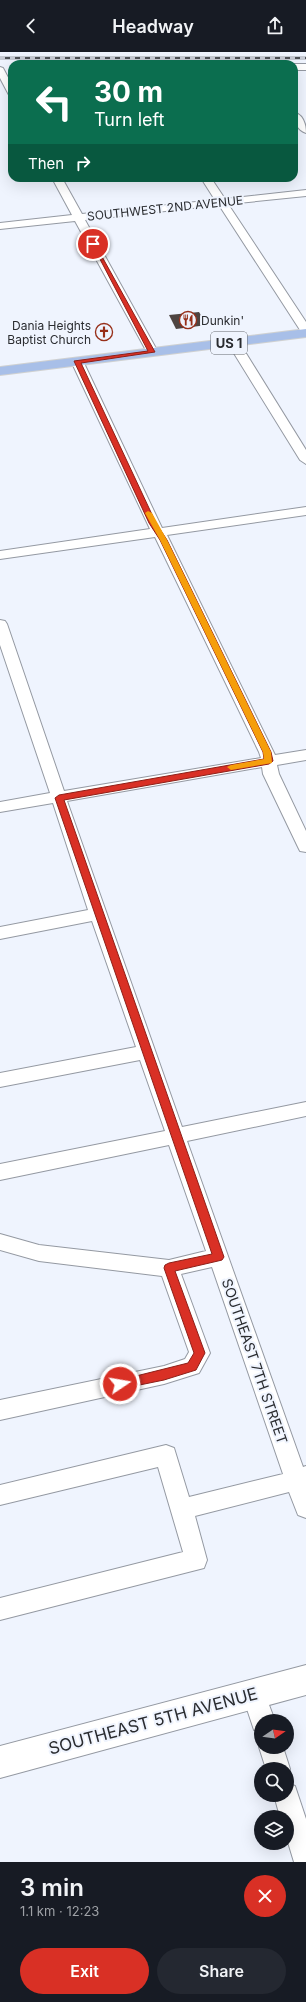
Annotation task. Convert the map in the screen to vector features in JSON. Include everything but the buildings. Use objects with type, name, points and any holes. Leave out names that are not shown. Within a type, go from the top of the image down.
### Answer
[{"type":"main road","name":"US 1","points":[[0,371],[306,333]]},
{"type":"street","points":[[2,68],[8,82]]},
{"type":"street","points":[[298,121],[306,130]]},
{"type":"street","points":[[60,182],[152,352]]},
{"type":"street","points":[[209,182],[306,330]]},
{"type":"street","name":"SOUTHWEST 2ND AVENUE","points":[[0,226],[306,193]]},
{"type":"street","points":[[232,342],[306,460]]},
{"type":"street","points":[[77,361],[158,532],[267,752],[271,774],[306,847]]},
{"type":"street","points":[[0,555],[306,511]]},
{"type":"street","name":"SOUTHEAST 7TH STREET","points":[[0,624],[98,914],[218,1257],[301,1477],[306,1508]]},
{"type":"street","points":[[0,807],[306,755]]},
{"type":"street","points":[[0,932],[98,914]]},
{"type":"street","points":[[0,1080],[147,1052]]},
{"type":"street","points":[[0,1172],[306,1109]]},
{"type":"street","points":[[0,1242],[39,1253],[169,1268],[218,1257]]},
{"type":"street","points":[[0,1410],[164,1375],[192,1366],[200,1353],[169,1268]]},
{"type":"street","points":[[0,1495],[166,1455],[196,1560],[0,1610]]},
{"type":"street","points":[[181,1510],[274,1487],[301,1477]]},
{"type":"street","name":"SOUTHEAST 5TH AVENUE","points":[[0,1762],[259,1708],[306,1680]]},
{"type":"street","points":[[288,1802],[306,1859]]},
{"type":"railway","points":[[0,58],[306,58]]},
{"type":"slow traffic","points":[[148,513],[163,540],[267,752],[269,761],[231,767]]},
{"type":"place","name":"Dunkin'","points":[[188,320]]},
{"type":"place","name":"Dania Heights Baptist Church","points":[[104,332]]},
{"type":"route","points":[[93,244],[152,352],[77,361],[153,523],[163,540],[267,752],[269,761],[159,779],[59,798],[218,1257],[169,1268],[200,1353],[192,1366],[164,1375],[120,1384]]}]
